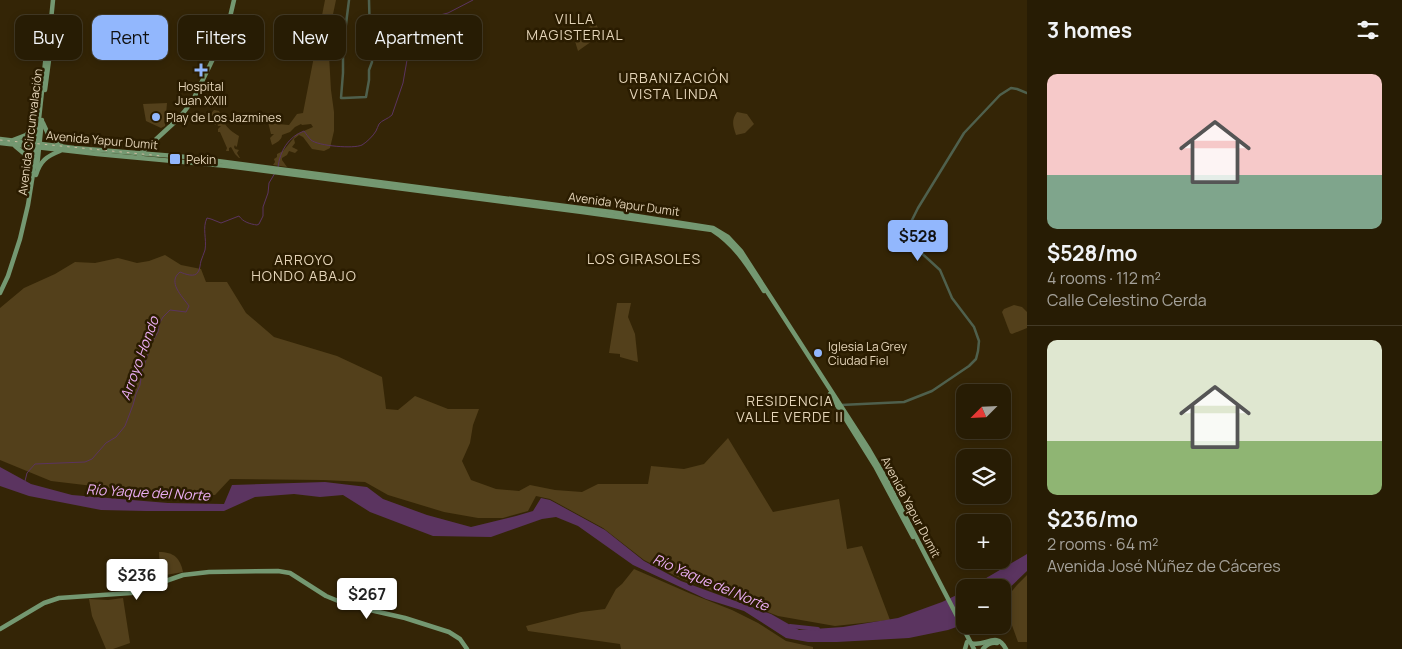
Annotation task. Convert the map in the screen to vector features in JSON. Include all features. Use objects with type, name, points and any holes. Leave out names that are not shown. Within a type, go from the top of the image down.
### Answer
[{"type":"main road","name":"Avenida Circunvalación","points":[[0,293],[8,276],[24,225],[34,175],[51,45],[49,40],[54,0]]},
{"type":"main road","points":[[138,156],[184,112],[193,100],[227,30],[234,0]]},
{"type":"main road","points":[[10,142],[26,135],[35,128],[41,118]]},
{"type":"main road","points":[[34,175],[45,159],[62,148],[49,136],[41,118]]},
{"type":"main road","name":"Avenida Yapur Dumit","points":[[0,141],[126,157],[152,155],[187,157],[265,169]]},
{"type":"main road","points":[[10,142],[27,156],[34,175]]},
{"type":"main road","points":[[149,145],[152,155]]},
{"type":"main road","name":"Avenida Yapur Dumit","points":[[62,148],[284,171],[618,213],[713,228],[728,236],[741,250],[839,404],[884,479],[973,649]]},
{"type":"main road","points":[[126,157],[132,164]]},
{"type":"main road","points":[[0,629],[44,603],[59,598],[131,593],[183,575],[201,572],[276,571],[290,573],[326,596],[348,605],[405,618],[450,632],[460,639],[467,649]]},
{"type":"main road","points":[[965,649],[968,641],[976,644],[992,640],[997,640],[1003,644],[1004,649]]},
{"type":"main road","points":[[983,649],[993,643],[1000,645],[1004,649]]},
{"type":"street","points":[[349,0],[343,41],[341,98],[366,97],[369,70],[372,62],[370,0]]},
{"type":"street","points":[[839,404],[904,402],[932,391],[970,366],[976,359],[979,341],[973,324],[952,298],[940,270],[916,248],[909,237],[908,228],[918,208],[964,133],[1000,95],[1011,88],[1027,93]]},
{"type":"shaded area","points":[[325,0],[336,0],[333,15],[322,15]]},
{"type":"shaded area","points":[[595,23],[602,34],[578,51],[574,38]]},
{"type":"shaded area","points":[[313,60],[329,60],[334,112],[334,131],[330,148],[324,151],[312,149],[303,137],[299,135],[294,139],[295,143],[292,147],[298,150],[295,153],[289,151],[282,158],[287,167],[273,165],[277,154],[283,151],[297,134],[313,127],[311,124],[301,124],[282,135],[280,140],[272,145],[270,138],[274,134],[271,134],[268,122],[270,119],[277,121],[277,124],[289,125],[297,114],[303,113]]},
{"type":"shaded area","name":"Play de Los Jazmines","points":[[167,103],[165,126],[161,128],[146,121],[143,104]]},
{"type":"shaded area","points":[[214,110],[219,111],[226,126],[239,136],[237,146],[235,145],[234,147],[239,150],[237,153],[240,158],[231,147],[229,151],[226,151],[227,148],[220,132],[218,132],[221,126],[218,126],[217,123],[215,125],[214,123],[217,119],[210,115]]},
{"type":"shaded area","points":[[737,112],[747,114],[754,124],[745,133],[736,135],[733,123]]},
{"type":"shaded area","points":[[165,255],[181,265],[201,269],[206,282],[227,282],[246,313],[274,337],[337,356],[382,377],[386,409],[398,410],[415,396],[448,409],[479,409],[473,425],[470,443],[462,461],[471,480],[496,489],[519,491],[530,485],[555,490],[582,492],[598,484],[648,484],[651,466],[684,469],[704,464],[728,438],[773,512],[839,499],[847,549],[862,546],[890,620],[835,626],[778,616],[682,579],[644,560],[603,528],[550,499],[536,496],[528,511],[503,518],[478,518],[444,512],[388,495],[365,482],[230,479],[215,495],[152,493],[51,481],[0,460],[0,308],[24,288],[55,274],[75,262],[95,263],[118,258],[137,263]]},
{"type":"shaded area","points":[[617,303],[631,303],[628,317],[635,334],[638,362],[620,357],[620,354],[609,353]]},
{"type":"shaded area","points":[[1014,305],[1022,307],[1027,312],[1027,328],[1012,334],[1002,312],[1004,309]]},
{"type":"shaded area","name":"Río Yaque del Norte","points":[[0,467],[31,484],[72,495],[168,503],[224,504],[232,485],[325,482],[367,487],[383,499],[427,515],[471,527],[533,511],[541,498],[550,500],[605,530],[644,561],[681,581],[771,614],[799,630],[843,627],[898,618],[956,595],[956,627],[909,638],[808,642],[786,638],[744,611],[706,599],[633,565],[578,526],[556,517],[542,519],[491,537],[433,536],[370,512],[343,495],[320,497],[294,494],[255,497],[224,511],[101,510],[29,496],[0,486]]},
{"type":"shaded area","points":[[159,552],[169,553],[176,557],[183,572],[160,576]]},
{"type":"shaded area","points":[[1027,554],[1027,571],[1011,586],[1011,579],[985,579],[1002,569],[1011,569],[1011,563]]},
{"type":"shaded area","points":[[634,569],[732,610],[758,623],[786,641],[813,647],[813,649],[621,649],[620,644],[528,631],[526,626],[581,612],[605,609],[616,589]]},
{"type":"shaded area","points":[[1027,575],[1027,642],[1018,642],[1011,623],[1011,592]]},
{"type":"shaded area","points":[[123,598],[130,643],[113,649],[106,649],[92,616],[89,599],[108,600]]},
{"type":"waterway","name":"Arroyo Hondo","points":[[278,167],[286,145],[293,137],[304,131],[315,142],[344,147],[362,145],[372,137],[379,124],[392,115],[403,83],[407,60],[422,42],[433,39],[438,34],[436,19],[440,15],[473,0]]},
{"type":"waterway","name":"Arroyo Hondo","points":[[25,481],[27,473],[35,464],[85,462],[92,459],[125,426],[140,385],[151,344],[158,332],[159,324],[170,310],[186,312],[189,306],[177,289],[175,280],[180,272],[192,275],[197,274],[199,271],[205,250],[207,218],[221,223],[239,216],[247,222],[259,224],[263,216],[263,207],[269,183],[275,173]]},
{"type":"waterway","name":"Río Yaque del Norte","points":[[790,626],[818,629]]},
{"type":"railway","points":[[0,140],[162,156]]},
{"type":"railway","points":[[188,162],[196,163]]},
{"type":"place","name":"Hospital Juan XXIII","points":[[201,70]]},
{"type":"place","name":"Play de Los Jazmines","points":[[156,117]]},
{"type":"place","name":"Pekin","points":[[175,159]]},
{"type":"place","name":"Iglesia La Grey Ciudad Fiel","points":[[818,353]]},
{"type":"district","name":"VILLA MAGISTERIAL","points":[[575,26]]},
{"type":"district","name":"URBANIZACIÓN VISTA LINDA","points":[[674,86]]},
{"type":"district","name":"LOS GIRASOLES","points":[[644,258]]},
{"type":"district","name":"ARROYO HONDO ABAJO","points":[[304,268]]},
{"type":"district","name":"RESIDENCIA VALLE VERDE II","points":[[790,408]]}]
